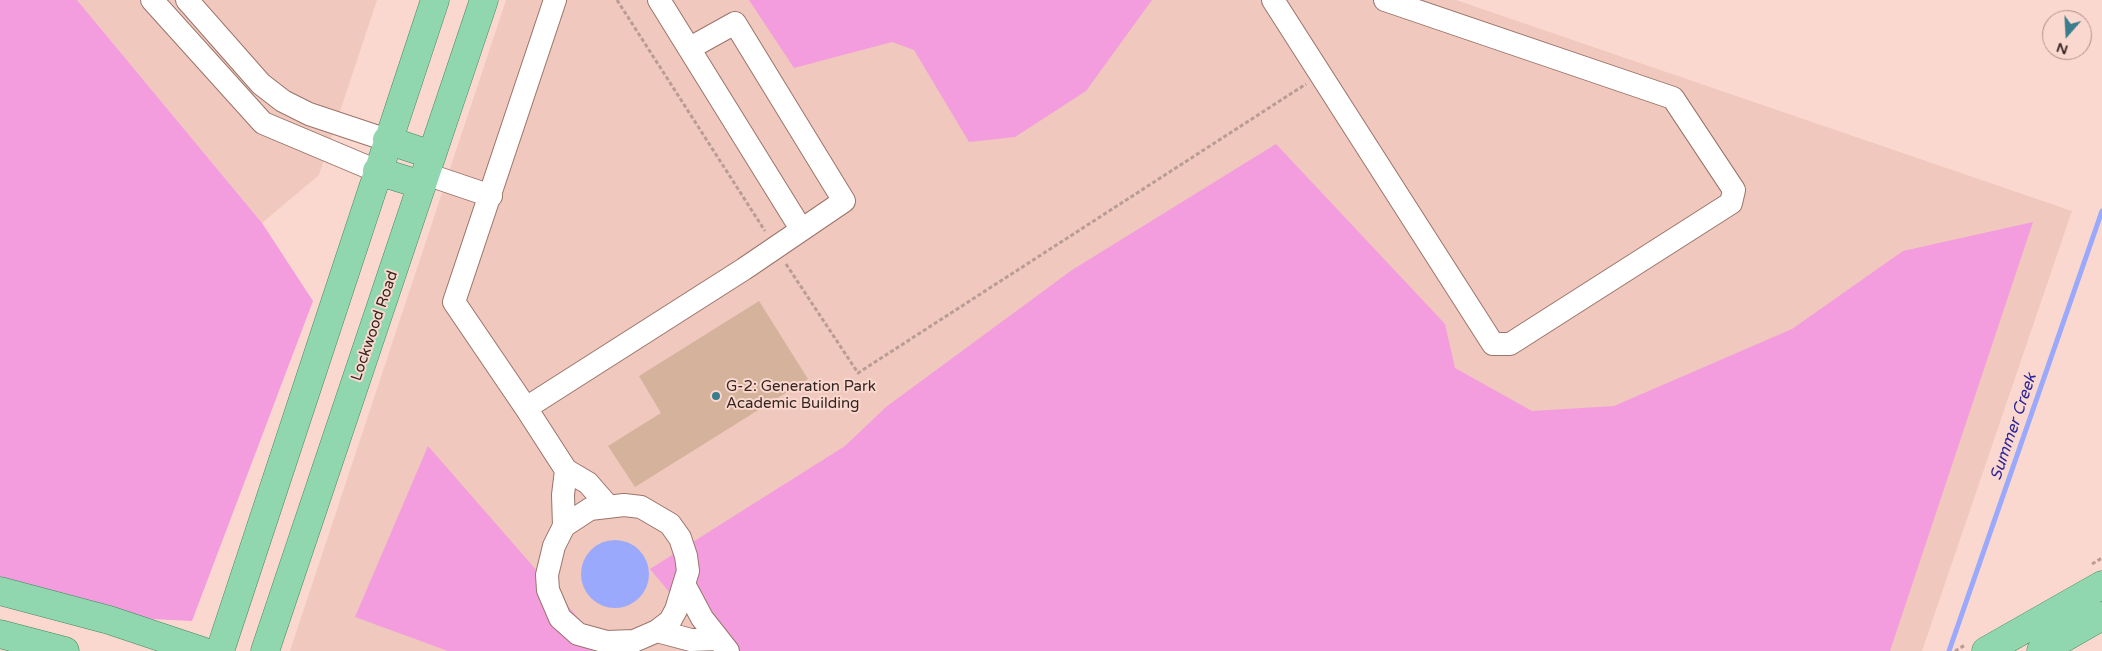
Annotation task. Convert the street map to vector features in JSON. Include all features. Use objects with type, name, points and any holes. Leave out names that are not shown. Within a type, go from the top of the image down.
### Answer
[{"type":"main road","points":[[220,651],[387,140],[435,0]]},
{"type":"main road","name":"Lockwood Road","points":[[265,651],[484,0]]},
{"type":"main road","points":[[387,140],[427,171]]},
{"type":"main road","points":[[377,171],[427,171]]},
{"type":"main road","points":[[1986,651],[2102,585]]},
{"type":"main road","points":[[0,591],[109,620],[202,651]]},
{"type":"main road","points":[[2043,650],[2102,616]]},
{"type":"main road","points":[[0,634],[65,651]]},
{"type":"lane","points":[[152,0],[208,64],[263,122],[377,171]]},
{"type":"lane","points":[[555,0],[454,302],[566,470],[588,483],[608,506]]},
{"type":"lane","points":[[659,0],[801,229]]},
{"type":"lane","points":[[1273,0],[1493,344],[1510,344],[1731,203],[1734,190],[1673,98],[1385,0]]},
{"type":"lane","points":[[177,29],[191,5],[261,84],[283,100],[309,114],[387,140]]},
{"type":"lane","points":[[526,408],[844,201],[735,23],[690,48]]},
{"type":"lane","points":[[208,64],[229,47]]},
{"type":"lane","points":[[427,171],[491,196]]},
{"type":"lane","points":[[564,526],[590,509],[608,506],[641,507],[670,524],[680,538],[686,556],[688,571],[670,621],[657,631],[634,641],[607,642],[578,634],[560,618],[548,590],[547,575],[554,546],[564,526],[563,495],[566,470]]},
{"type":"lane","points":[[684,586],[723,645]]},
{"type":"lane","points":[[657,631],[691,640],[723,645]]},
{"type":"path","points":[[617,0],[858,373],[1321,74]]},
{"type":"shaded area","points":[[0,0],[77,0],[262,223],[313,301],[192,621],[152,619],[65,594],[0,579]]},
{"type":"shaded area","points":[[77,0],[377,0],[319,175],[262,223]]},
{"type":"shaded area","points":[[506,0],[1456,0],[2072,211],[1922,651],[290,651]]},
{"type":"shaded area","points":[[749,0],[1152,0],[1086,91],[1015,137],[969,142],[914,50],[892,42],[794,68]]},
{"type":"shaded area","points":[[1276,144],[1445,324],[1455,368],[1532,411],[1614,406],[1792,329],[1903,251],[2033,222],[1890,651],[718,651],[650,569],[845,446],[886,407],[1072,270]]},
{"type":"shaded area","points":[[428,446],[607,651],[448,651],[355,617]]},
{"type":"water","points":[[608,540],[622,540],[634,545],[644,555],[649,567],[649,581],[644,593],[634,603],[622,608],[608,608],[596,603],[586,593],[581,581],[581,567],[586,555],[596,545]]},
{"type":"building","name":"G-2: Generation Park Academic Building","points":[[759,301],[808,379],[635,487],[608,446],[661,413],[639,376]]},
{"type":"waterway","name":"Summer Creek","points":[[1949,651],[2102,211]]},
{"type":"place","name":"G-2: Generation Park Academic Building","points":[[716,396]]}]
